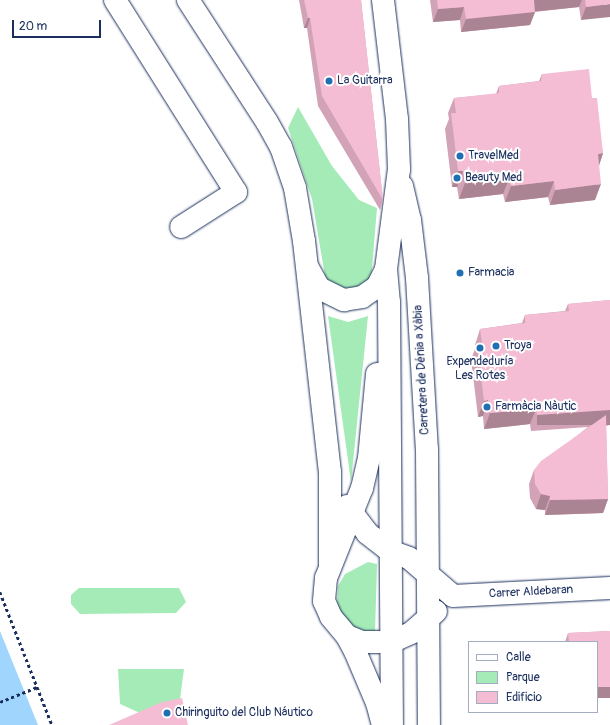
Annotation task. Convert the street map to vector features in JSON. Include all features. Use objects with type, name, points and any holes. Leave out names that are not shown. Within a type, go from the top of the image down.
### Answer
[{"type":"street","points":[[115,0],[236,192],[181,227]]},
{"type":"street","points":[[188,0],[281,147],[295,188],[306,264],[330,472],[330,567]]},
{"type":"street","name":"Carretera de Dénia a Xàbia","points":[[383,0],[397,119],[399,169],[386,269],[389,302],[392,725]]},
{"type":"street","name":"Carretera de Dénia a Xàbia","points":[[399,169],[410,220],[417,278],[427,449],[429,725]]},
{"type":"street","points":[[306,264],[319,288],[344,300],[362,297],[376,287],[386,269]]},
{"type":"street","points":[[383,725],[377,703],[347,636],[331,617],[324,601],[324,587],[330,567],[353,516],[369,458],[386,269]]},
{"type":"street","points":[[330,472],[353,516],[367,533],[390,550]]},
{"type":"street","points":[[330,567],[345,554],[361,546],[373,545],[409,558],[429,573],[453,596],[411,633],[391,642],[362,642],[347,636]]},
{"type":"street","name":"Carrer Aldebaran","points":[[453,596],[610,588]]},
{"type":"path","points":[[0,592],[52,725]]},
{"type":"path","points":[[0,702],[37,687]]},
{"type":"green space","points":[[298,107],[332,166],[359,200],[377,208],[371,281],[358,290],[334,287],[325,276],[312,199],[288,128]]},
{"type":"green space","points":[[328,316],[348,322],[368,316],[351,482]]},
{"type":"green space","points":[[368,562],[377,564],[375,633],[367,635],[347,625],[337,608],[338,586],[345,574]]},
{"type":"green space","points":[[79,588],[179,588],[186,602],[176,613],[80,614],[71,604],[71,595]]},
{"type":"green space","points":[[118,669],[184,669],[179,707],[149,717],[120,704]]},
{"type":"water","points":[[0,631],[38,725],[0,725]]},
{"type":"building","points":[[304,0],[361,0],[383,200],[322,96],[310,18],[308,18]]},
{"type":"building","points":[[437,0],[534,0],[535,12],[466,19],[464,7],[438,9]]},
{"type":"building","points":[[585,0],[610,0],[610,4],[586,7]]},
{"type":"building","points":[[589,69],[592,98],[597,98],[603,153],[598,154],[601,184],[555,190],[554,181],[511,186],[509,179],[465,183],[463,171],[458,171],[451,113],[456,113],[454,98],[499,93],[499,86],[541,81],[542,74]]},
{"type":"building","points":[[610,300],[610,410],[537,415],[536,409],[490,413],[488,400],[484,401],[477,343],[482,343],[480,329],[525,323],[525,315],[569,311],[568,304]]},
{"type":"building","points":[[606,415],[608,499],[550,500],[550,496],[541,494],[535,484],[534,470],[541,461]]},
{"type":"building","points":[[610,631],[610,687],[598,687],[598,641],[569,641],[568,633]]},
{"type":"building","points":[[182,698],[188,725],[109,725],[162,702]]},
{"type":"place","name":"La Guitarra","points":[[329,81]]},
{"type":"place","name":"TravelMed","points":[[460,156]]},
{"type":"place","name":"Beauty Med","points":[[457,178]]},
{"type":"place","name":"Farmacia","points":[[460,273]]},
{"type":"place","name":"Troya","points":[[496,346]]},
{"type":"place","name":"Expendeduría Les Rotes","points":[[480,348]]},
{"type":"place","name":"Farmàcia Nàutic","points":[[487,407]]},
{"type":"place","name":"Chiringuito del Club Náutico","points":[[167,713]]}]
